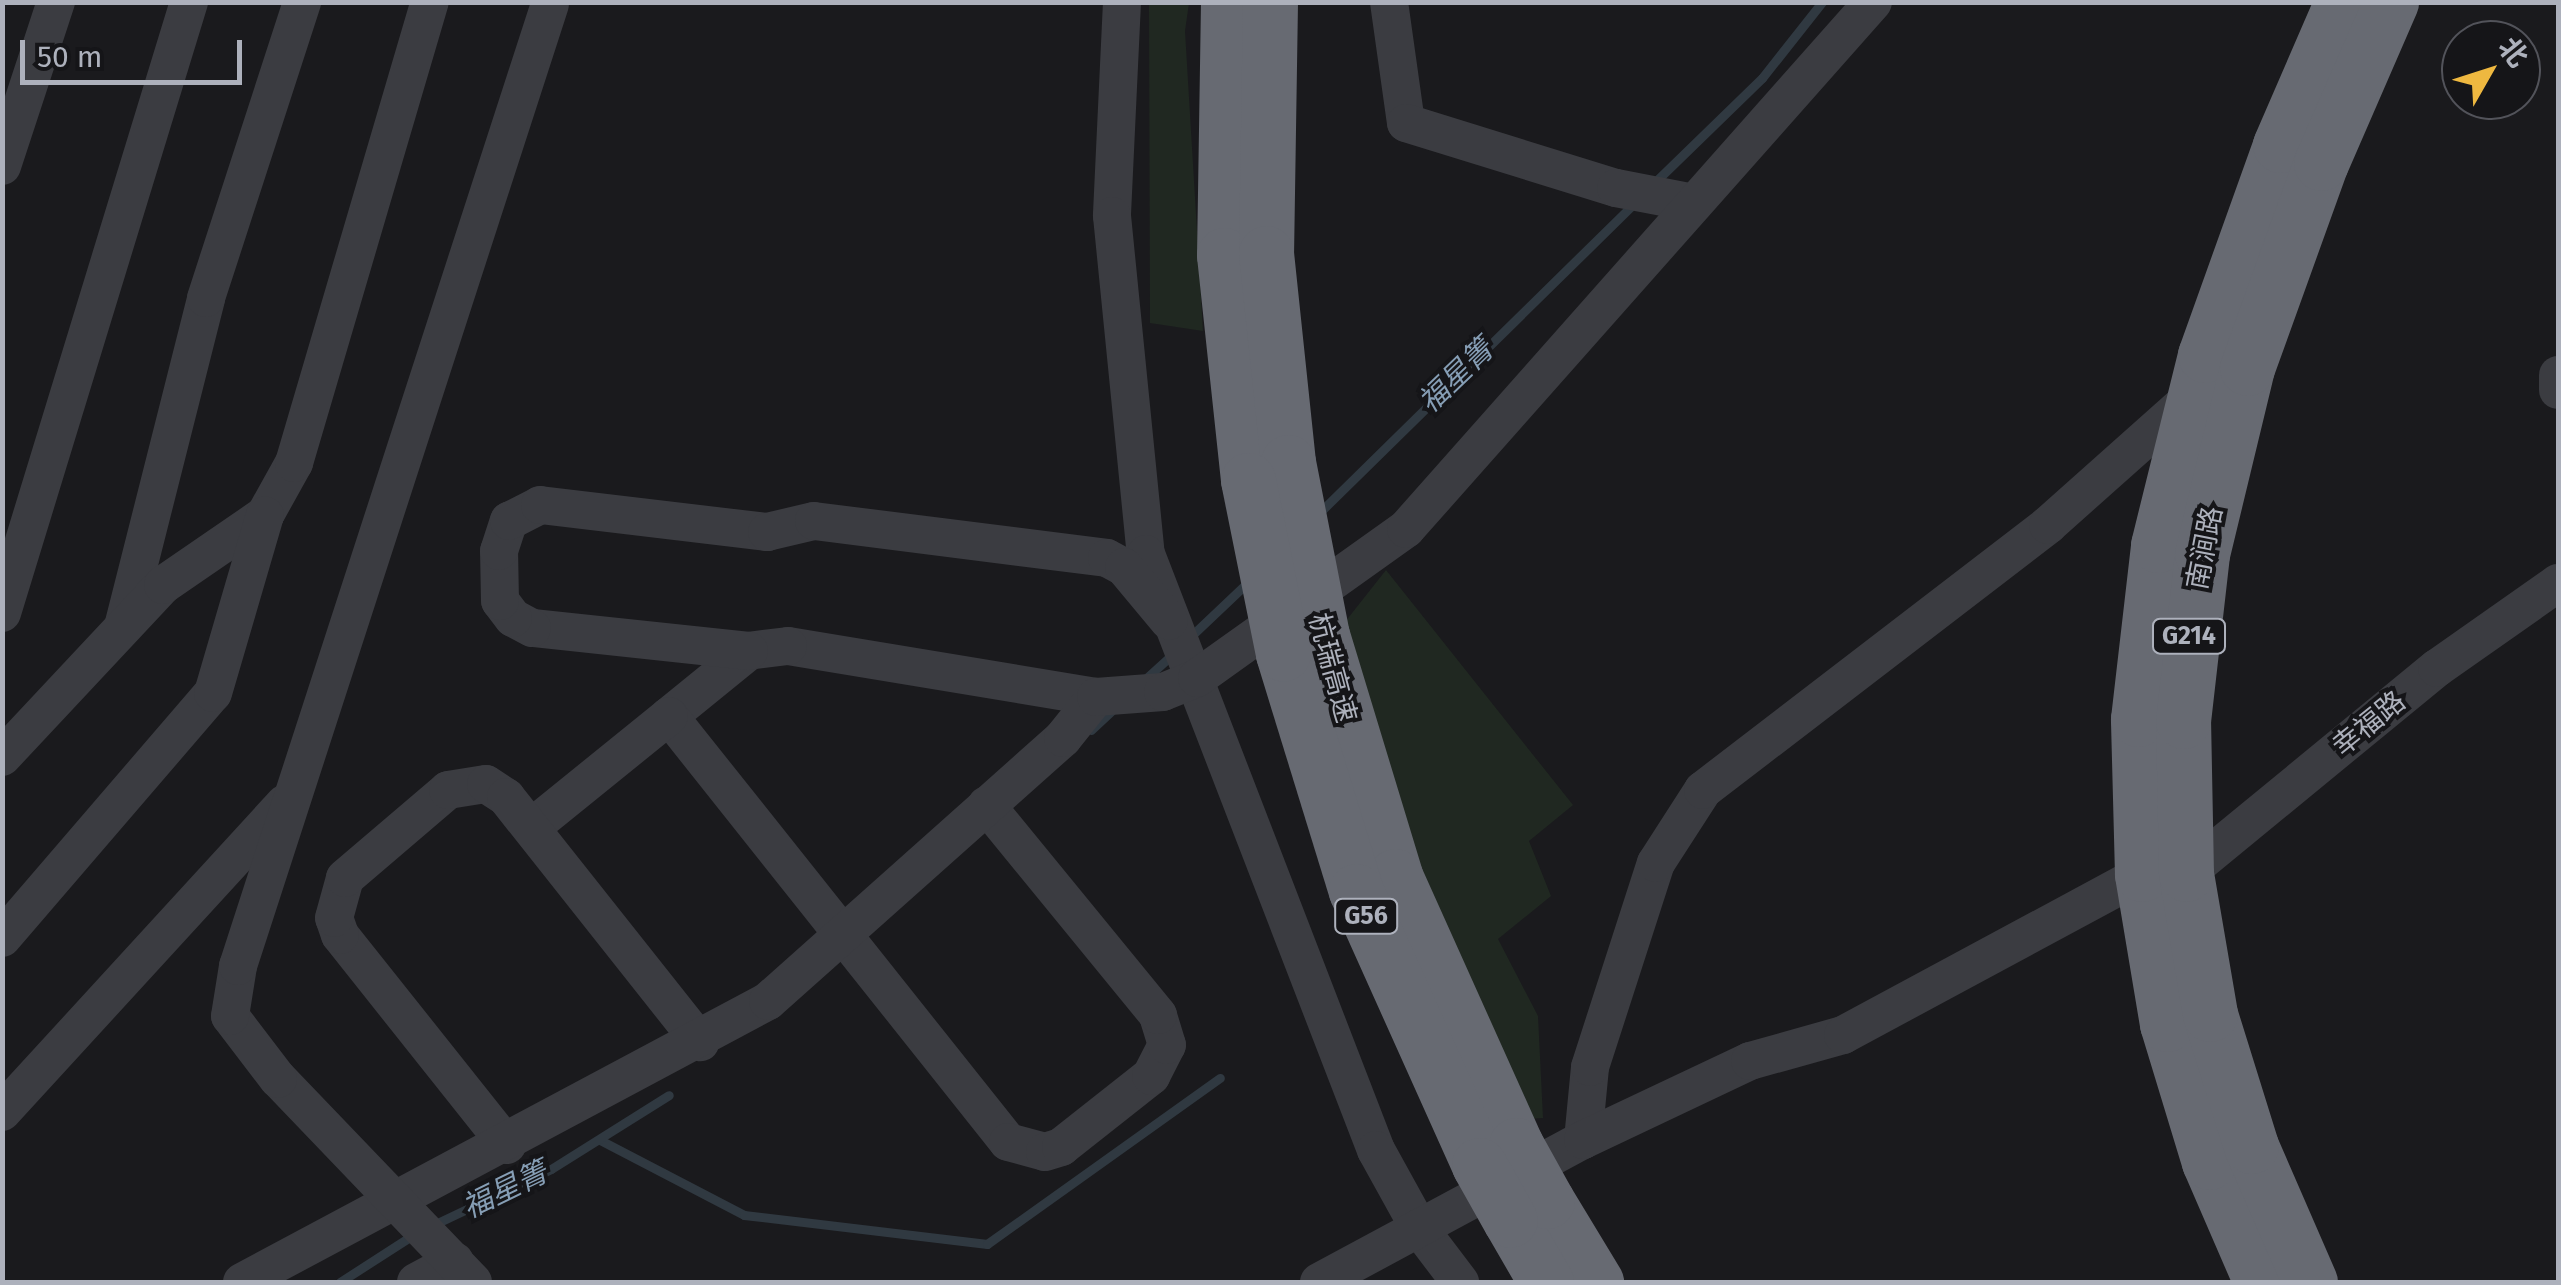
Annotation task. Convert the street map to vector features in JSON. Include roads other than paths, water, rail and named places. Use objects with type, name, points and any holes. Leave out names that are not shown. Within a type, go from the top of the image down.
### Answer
[{"type":"highway","name":"杭瑞高速","points":[[1228,2],[1224,254],[1303,645],[1395,876],[1498,1155],[1528,1211],[1546,1282]]},
{"type":"highway","name":"杭瑞高速","points":[[1268,471],[1270,2]]},
{"type":"highway","name":"南涧路","points":[[2310,1282],[2228,1081],[2199,962],[2164,874],[2138,751],[2145,634],[2193,396],[2239,253],[2342,2]]},
{"type":"highway","name":"南涧路","points":[[2261,1282],[2186,1094],[2152,952],[2164,874],[2182,799],[2189,639],[2221,463],[2280,268],[2390,2]]},
{"type":"highway","name":"杭瑞高速","points":[[1528,1211],[1596,1282]]},
{"type":"street","points":[[2,166],[56,2]]},
{"type":"street","points":[[2,613],[189,2]]},
{"type":"street","points":[[122,629],[206,298],[302,2]]},
{"type":"street","points":[[2,938],[213,693],[265,515],[294,462],[430,2]]},
{"type":"street","points":[[1122,2],[1112,216],[1138,503],[1169,621],[1193,671],[1316,1007],[1376,1150],[1420,1228],[1460,1282]]},
{"type":"street","points":[[1388,2],[1406,123],[1616,188],[1679,201]]},
{"type":"street","points":[[1169,621],[1124,566],[1107,558],[814,521],[767,532],[540,505],[508,522],[499,551],[498,591],[513,618],[532,628],[749,651],[788,646],[1096,698],[1164,692],[1406,529],[1679,201],[1874,2]]},
{"type":"street","points":[[416,1282],[456,1264],[278,1078],[230,1016],[238,966],[550,4]]},
{"type":"street","points":[[2558,374],[2558,390]]},
{"type":"street","points":[[1583,1140],[1590,1067],[1656,863],[1703,790],[2048,525],[2193,396]]},
{"type":"street","points":[[2,757],[164,584],[265,515]]},
{"type":"street","name":"幸福路","points":[[1319,1282],[1583,1140],[1750,1061],[1842,1034],[2164,874],[2557,579]]},
{"type":"street","points":[[532,828],[749,651]]},
{"type":"street","points":[[242,1282],[400,1208],[768,1001],[1063,738],[1096,698]]},
{"type":"street","points":[[669,716],[1019,1148],[1061,1148],[1150,1076],[1168,1045],[1158,1016],[986,805]]},
{"type":"street","points":[[506,1145],[340,935],[334,904],[345,878],[458,786],[496,788],[532,828],[700,1042]]},
{"type":"street","points":[[2,1112],[294,794]]},
{"type":"waterway","name":"福星箐","points":[[1654,183],[1762,78],[1822,2]]},
{"type":"waterway","name":"福星箐","points":[[1319,513],[1636,201]]},
{"type":"waterway","name":"福星箐","points":[[1189,638],[1247,583]]},
{"type":"waterway","name":"福星箐","points":[[1142,682],[1175,652]]},
{"type":"waterway","name":"福星箐","points":[[1091,730],[1116,707]]},
{"type":"waterway","points":[[600,1140],[744,1215],[987,1244],[1220,1078]]},
{"type":"waterway","name":"福星箐","points":[[431,1226],[551,1169],[669,1095]]},
{"type":"waterway","name":"福星箐","points":[[340,1282],[413,1235]]}]
